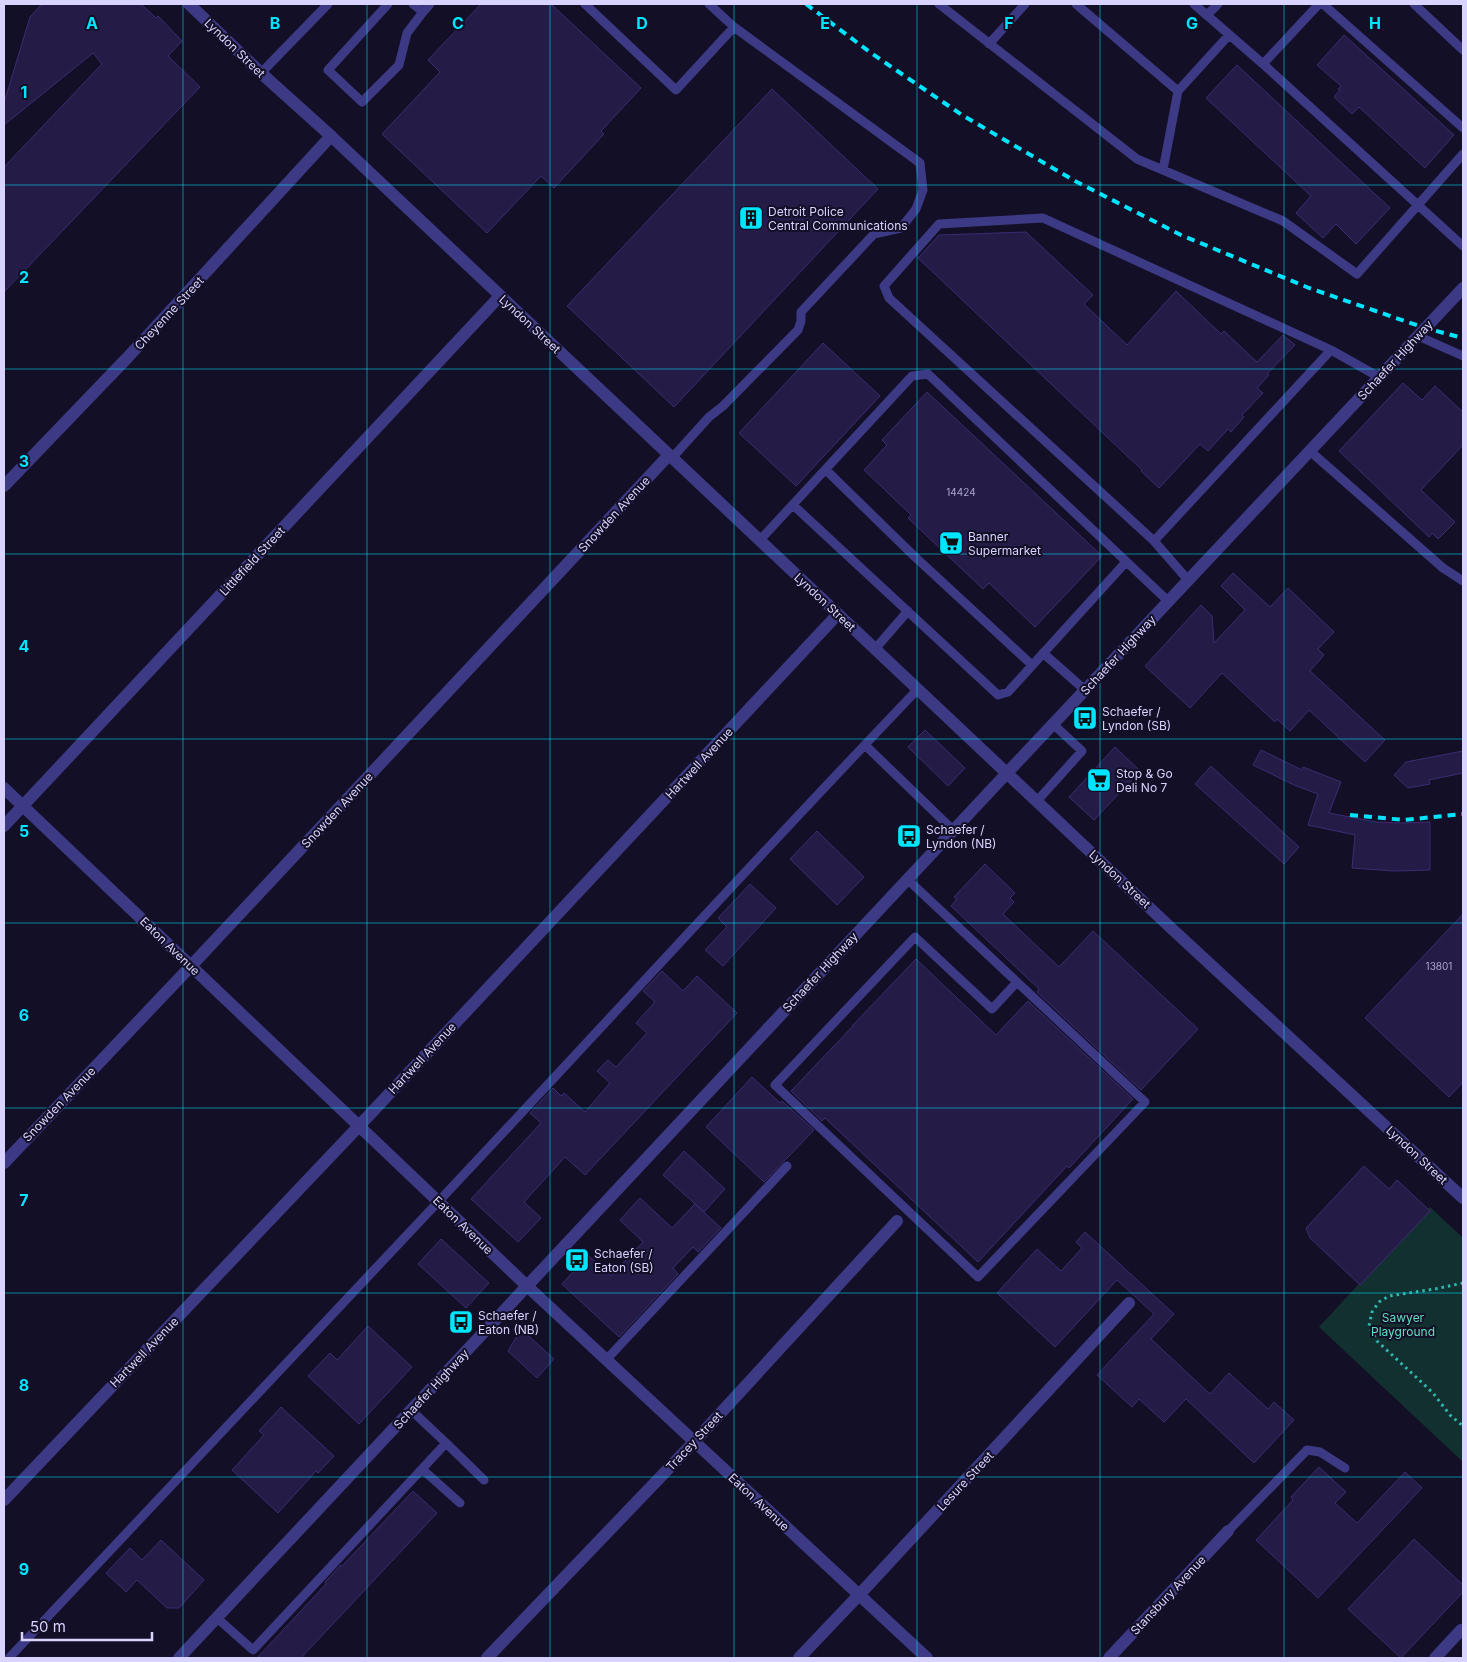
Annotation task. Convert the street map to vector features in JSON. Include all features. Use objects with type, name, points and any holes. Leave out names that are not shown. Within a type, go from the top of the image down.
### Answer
[{"type":"street","name":"Lyndon Street","points":[[189,4],[1007,773],[1463,1198]]},
{"type":"street","name":"Cheyenne Street","points":[[4,486],[128,357],[331,136]]},
{"type":"street","name":"Schaefer Highway","points":[[179,1658],[1463,288]]},
{"type":"street","name":"Littlefield Street","points":[[4,826],[500,296]]},
{"type":"street","name":"Snowden Avenue","points":[[4,1163],[670,456]]},
{"type":"street","name":"Hartwell Avenue","points":[[4,1500],[359,1126],[838,614]]},
{"type":"street","name":"Eaton Avenue","points":[[4,788],[527,1286],[927,1658]]},
{"type":"street","name":"Tracey Street","points":[[487,1658],[694,1442],[897,1221]]},
{"type":"street","name":"Lesure Street","points":[[800,1658],[1128,1302]]},
{"type":"street","name":"Stansbury Avenue","points":[[1109,1658],[1228,1531]]},
{"type":"street","points":[[1435,1658],[1461,1630]]},
{"type":"lane","points":[[261,73],[328,4]]},
{"type":"lane","points":[[388,4],[328,70],[362,102],[399,65],[407,33],[430,4]]},
{"type":"lane","points":[[413,4],[423,12]]},
{"type":"lane","points":[[585,4],[676,90],[734,27]]},
{"type":"lane","points":[[670,456],[710,416],[723,406],[798,330],[802,322],[801,312],[874,234],[901,228],[916,209],[923,190],[920,163],[734,27],[709,4]]},
{"type":"lane","points":[[938,4],[1137,159],[1284,221],[1357,274],[1463,154]]},
{"type":"lane","points":[[989,44],[1025,4]]},
{"type":"lane","points":[[1076,4],[1178,91]]},
{"type":"lane","points":[[1194,4],[1263,64],[1463,246]]},
{"type":"lane","points":[[1207,15],[1218,4]]},
{"type":"lane","points":[[1263,64],[1319,4]]},
{"type":"lane","points":[[1323,4],[1463,128]]},
{"type":"lane","points":[[1414,4],[1463,50]]},
{"type":"lane","points":[[1163,170],[1178,91],[1229,35]]},
{"type":"lane","points":[[1188,580],[1154,541],[889,298],[884,286],[939,224],[1042,218],[1331,350],[1379,378]]},
{"type":"lane","points":[[1418,336],[1463,356]]},
{"type":"lane","points":[[1154,541],[1331,350]]},
{"type":"lane","points":[[760,540],[912,376],[928,374],[1168,601]]},
{"type":"lane","points":[[1310,451],[1443,568],[1463,581]]},
{"type":"lane","points":[[826,470],[913,555],[1032,665]]},
{"type":"lane","points":[[793,505],[998,695],[1008,692],[1126,562]]},
{"type":"lane","points":[[875,649],[908,611]]},
{"type":"lane","points":[[1043,653],[1085,690]]},
{"type":"lane","points":[[9,1658],[438,1202],[793,820],[918,689]]},
{"type":"lane","points":[[1037,801],[1082,751],[1053,724]]},
{"type":"lane","points":[[865,745],[954,830]]},
{"type":"lane","points":[[907,880],[1017,982],[1145,1102],[978,1277],[775,1085],[915,937],[992,1009],[1017,982]]},
{"type":"lane","points":[[606,1360],[787,1166]]},
{"type":"lane","points":[[411,1410],[484,1480]]},
{"type":"lane","points":[[217,1618],[253,1650],[446,1443]]},
{"type":"lane","points":[[1228,1531],[1307,1450],[1320,1452],[1345,1468]]},
{"type":"lane","points":[[422,1468],[460,1503]]},
{"type":"path","points":[[1463,1283],[1390,1296],[1379,1302],[1372,1312],[1370,1326],[1377,1341],[1433,1393],[1450,1415],[1463,1426]]},
{"type":"green space","name":"Sawyer Playground","points":[[1430,1207],[1463,1238],[1463,1462],[1319,1327]]},
{"type":"building","points":[[42,4],[141,4],[156,18],[158,16],[182,41],[168,56],[200,87],[4,292],[4,167],[102,64],[93,53],[4,125],[4,103],[30,17]]},
{"type":"building","points":[[481,4],[551,4],[641,88],[601,131],[604,134],[554,188],[541,176],[487,233],[382,134],[440,72],[428,60]]},
{"type":"building","points":[[1344,35],[1454,135],[1425,168],[1359,107],[1352,114],[1334,97],[1341,86],[1317,65]]},
{"type":"building","points":[[1237,65],[1390,208],[1356,244],[1336,224],[1323,238],[1296,213],[1311,196],[1206,98]]},
{"type":"building","points":[[772,89],[878,189],[674,407],[567,306]]},
{"type":"building","points":[[1026,232],[1093,295],[1084,304],[1127,345],[1176,291],[1221,334],[1224,331],[1257,362],[1283,335],[1295,345],[1267,374],[1269,375],[1257,388],[1263,393],[1242,415],[1244,417],[1231,432],[1228,429],[1208,451],[1200,444],[1159,488],[918,258],[939,235]]},
{"type":"building","points":[[823,343],[880,396],[796,486],[739,433]]},
{"type":"building","points":[[1403,383],[1422,400],[1435,386],[1463,412],[1463,445],[1421,490],[1455,522],[1438,539],[1432,533],[1429,537],[1339,451]]},
{"type":"building","points":[[927,392],[1102,556],[1035,627],[989,583],[983,589],[908,518],[911,515],[864,470],[887,445],[882,440]]},
{"type":"building","points":[[1233,573],[1270,607],[1288,588],[1334,632],[1318,649],[1324,655],[1310,671],[1385,740],[1365,762],[1309,710],[1290,731],[1277,719],[1275,722],[1222,673],[1190,708],[1145,666],[1201,605],[1212,616],[1214,643],[1245,610],[1221,586]]},
{"type":"building","points":[[925,730],[965,768],[948,786],[908,747]]},
{"type":"building","points":[[1115,747],[1140,771],[1094,820],[1069,797]]},
{"type":"building","points":[[1261,750],[1302,770],[1303,767],[1341,782],[1329,813],[1376,822],[1430,822],[1430,870],[1394,871],[1352,868],[1355,835],[1308,825],[1318,794],[1294,785],[1253,765]]},
{"type":"building","points":[[1463,751],[1463,773],[1429,780],[1430,784],[1408,788],[1394,775],[1406,762]]},
{"type":"building","points":[[1211,766],[1299,847],[1284,864],[1195,784]]},
{"type":"building","points":[[817,831],[864,877],[837,905],[790,859]]},
{"type":"building","points":[[985,864],[1015,893],[1010,898],[1014,902],[1003,914],[1059,967],[1093,931],[1198,1029],[1141,1090],[1037,992],[1039,989],[951,906],[957,899],[954,897]]},
{"type":"building","points":[[750,884],[776,908],[723,966],[705,950],[727,927],[718,918]]},
{"type":"building","points":[[1463,914],[1463,1082],[1449,1097],[1365,1018]]},
{"type":"building","points":[[916,959],[996,1035],[1028,1001],[1133,1099],[1069,1168],[1067,1166],[978,1262],[825,1118],[822,1121],[791,1091]]},
{"type":"building","points":[[662,971],[683,991],[697,976],[737,1013],[585,1175],[565,1157],[524,1202],[541,1218],[518,1242],[471,1199],[541,1123],[530,1113],[553,1088],[561,1096],[564,1093],[585,1112],[610,1083],[597,1071],[608,1060],[616,1067],[647,1033],[636,1023],[655,1002],[643,991]]},
{"type":"building","points":[[752,1077],[780,1103],[782,1101],[814,1130],[764,1182],[706,1127]]},
{"type":"building","points":[[684,1151],[725,1189],[704,1212],[663,1175]]},
{"type":"building","points":[[1364,1166],[1389,1189],[1397,1180],[1430,1211],[1360,1285],[1310,1238],[1306,1228]]},
{"type":"building","points":[[640,1198],[672,1228],[695,1204],[721,1228],[698,1252],[693,1247],[673,1268],[678,1274],[619,1337],[562,1284],[588,1255],[611,1276],[643,1242],[620,1220]]},
{"type":"building","points":[[1085,1232],[1174,1314],[1151,1339],[1210,1394],[1229,1373],[1268,1409],[1274,1402],[1294,1420],[1254,1463],[1186,1399],[1164,1422],[1139,1399],[1132,1407],[1097,1375],[1154,1314],[1117,1280],[1055,1347],[997,1293],[1037,1249],[1061,1271],[1082,1248],[1076,1242]]},
{"type":"building","points":[[441,1239],[489,1283],[466,1308],[418,1264]]},
{"type":"building","points":[[368,1326],[412,1367],[359,1424],[308,1376],[330,1353],[337,1360]]},
{"type":"building","points":[[521,1329],[554,1359],[537,1378],[508,1351]]},
{"type":"building","points":[[281,1407],[334,1456],[318,1473],[316,1471],[278,1513],[232,1470],[264,1435],[259,1431]]},
{"type":"building","points":[[1319,1467],[1346,1492],[1335,1503],[1357,1523],[1405,1472],[1422,1488],[1318,1598],[1256,1540],[1293,1500],[1291,1497]]},
{"type":"building","points":[[413,1491],[437,1513],[301,1658],[257,1658],[326,1584],[325,1582]]},
{"type":"building","points":[[1414,1539],[1463,1585],[1463,1592],[1401,1658],[1348,1609]]},
{"type":"building","points":[[161,1540],[204,1580],[179,1608],[167,1608],[137,1580],[126,1592],[106,1573],[130,1548],[142,1560]]},
{"type":"railway","points":[[806,4],[871,53],[962,115],[1075,181],[1181,235],[1309,288],[1425,328],[1463,338]]},
{"type":"railway","points":[[1350,815],[1404,820],[1463,814]]},
{"type":"place","name":"Detroit Police Central Communications","points":[[751,218]]},
{"type":"place","name":"Banner Supermarket","points":[[951,543]]},
{"type":"place","name":"Schaefer / Lyndon (SB)","points":[[1085,718]]},
{"type":"place","name":"Stop & Go Deli No 7","points":[[1099,780]]},
{"type":"place","name":"Schaefer / Lyndon (NB)","points":[[909,836]]},
{"type":"place","name":"Schaefer / Eaton (SB)","points":[[577,1260]]},
{"type":"place","name":"Schaefer / Eaton (NB)","points":[[461,1322]]}]
